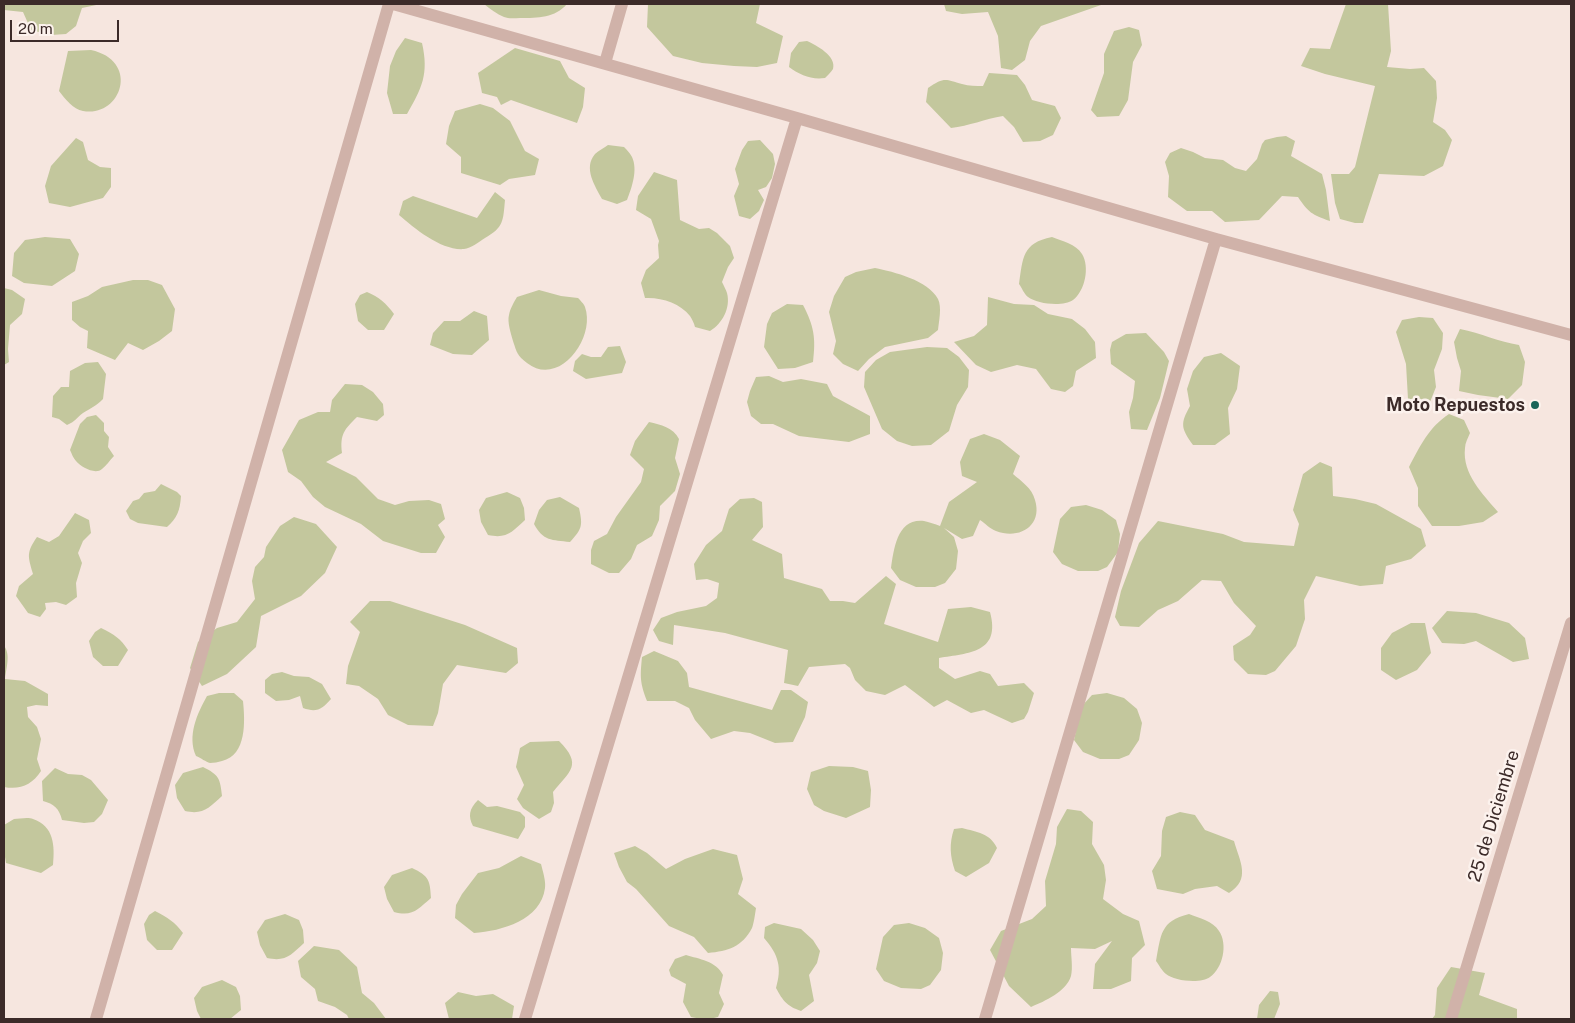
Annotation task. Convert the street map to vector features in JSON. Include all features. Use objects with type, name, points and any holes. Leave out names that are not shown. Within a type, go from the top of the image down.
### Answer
[{"type":"street","points":[[96,1019],[391,4],[605,63],[1216,239],[1571,335]]},
{"type":"street","points":[[605,63],[622,4]]},
{"type":"street","points":[[525,1019],[797,118]]},
{"type":"street","points":[[985,1019],[1216,239]]},
{"type":"street","name":"25 de Diciembre","points":[[1451,1019],[1571,623]]},
{"type":"green space","points":[[4,4],[101,4],[82,8],[76,26],[66,34],[51,35],[31,30],[23,12],[4,10]]},
{"type":"green space","points":[[484,4],[567,4],[552,15],[533,18],[506,18]]},
{"type":"green space","points":[[648,4],[760,4],[756,23],[783,36],[777,63],[757,67],[734,66],[702,63],[673,56],[647,27]]},
{"type":"green space","points":[[944,4],[1101,5],[1041,26],[1030,41],[1025,60],[1012,70],[1001,68],[998,36],[988,12],[962,14],[946,11]]},
{"type":"green space","points":[[1346,4],[1388,4],[1391,51],[1387,67],[1424,68],[1436,81],[1437,98],[1433,122],[1445,130],[1452,140],[1443,166],[1424,176],[1379,174],[1363,223],[1340,219],[1335,203],[1331,174],[1349,174],[1355,167],[1375,86],[1301,66],[1310,48],[1330,49]]},
{"type":"green space","points":[[1129,27],[1139,30],[1142,45],[1133,62],[1128,100],[1119,116],[1097,117],[1091,110],[1104,73],[1104,54],[1114,31]]},
{"type":"green space","points":[[405,38],[422,43],[425,64],[423,80],[407,114],[393,114],[387,93],[390,66],[396,51]]},
{"type":"green space","points":[[807,41],[829,55],[832,60],[833,69],[825,78],[806,76],[789,67],[791,53],[799,42]]},
{"type":"green space","points":[[515,48],[560,61],[569,78],[585,88],[583,107],[577,123],[511,100],[501,105],[497,97],[482,93],[478,73]]},
{"type":"green space","points":[[91,50],[107,56],[116,65],[120,76],[120,87],[115,98],[107,106],[96,111],[83,111],[73,106],[59,91],[68,51]]},
{"type":"green space","points":[[989,73],[1017,75],[1025,85],[1032,100],[1055,106],[1061,118],[1053,135],[1040,141],[1023,142],[1014,127],[1003,116],[951,128],[926,102],[928,88],[938,82],[948,80],[967,85],[983,86]]},
{"type":"green space","points":[[480,104],[493,108],[510,121],[525,151],[539,159],[535,175],[509,179],[500,185],[461,173],[461,157],[446,144],[449,126],[455,111]]},
{"type":"green space","points":[[1286,136],[1295,141],[1291,156],[1322,174],[1330,221],[1311,212],[1298,197],[1282,196],[1259,220],[1225,222],[1212,211],[1187,211],[1168,197],[1169,176],[1165,162],[1170,153],[1181,148],[1205,158],[1223,160],[1235,168],[1246,171],[1257,159],[1265,140]]},
{"type":"green space","points":[[76,138],[83,142],[88,160],[100,167],[111,168],[111,187],[103,198],[70,207],[49,203],[45,186],[51,166]]},
{"type":"green space","points":[[760,140],[773,154],[775,164],[772,178],[766,187],[758,190],[764,200],[759,211],[750,219],[739,216],[734,196],[739,184],[735,169],[742,150],[748,141]]},
{"type":"green space","points":[[608,145],[624,147],[634,162],[634,178],[627,200],[617,204],[602,199],[590,171],[590,165],[595,154]]},
{"type":"green space","points":[[654,172],[677,180],[680,220],[699,229],[709,228],[730,246],[734,258],[722,282],[727,293],[727,310],[722,320],[710,331],[695,327],[686,311],[676,304],[664,300],[645,298],[641,283],[646,270],[659,258],[659,241],[651,219],[636,210],[638,196]]},
{"type":"green space","points":[[495,192],[505,200],[504,213],[499,227],[475,245],[464,249],[456,249],[438,243],[399,215],[403,201],[413,196],[477,218]]},
{"type":"green space","points":[[45,237],[70,239],[79,254],[75,271],[52,286],[24,283],[12,276],[14,253],[25,240]]},
{"type":"green space","points":[[1052,237],[1076,248],[1082,254],[1086,265],[1081,291],[1069,302],[1050,304],[1037,301],[1028,297],[1019,284],[1023,259],[1029,248],[1035,243]]},
{"type":"green space","points":[[875,268],[910,278],[933,292],[940,306],[938,330],[928,338],[885,347],[869,359],[858,371],[843,364],[833,354],[836,341],[829,312],[834,296],[845,277],[856,272]]},
{"type":"green space","points":[[133,280],[148,280],[162,285],[175,309],[172,331],[143,350],[128,343],[115,360],[87,348],[88,331],[72,320],[72,302],[88,296],[102,287]]},
{"type":"green space","points":[[4,288],[12,290],[25,299],[22,314],[10,325],[9,362],[4,365]]},
{"type":"green space","points":[[539,290],[578,298],[585,307],[587,319],[580,345],[572,356],[562,364],[551,369],[539,369],[521,358],[515,348],[509,324],[512,306],[517,297]]},
{"type":"green space","points":[[367,292],[382,301],[394,314],[384,330],[368,330],[358,321],[355,304],[360,295]]},
{"type":"green space","points":[[988,297],[1014,304],[1034,305],[1048,314],[1072,319],[1085,329],[1095,342],[1096,358],[1076,371],[1073,386],[1065,392],[1051,389],[1036,369],[1017,365],[991,372],[976,365],[954,342],[974,336],[987,325]]},
{"type":"green space","points":[[787,304],[803,305],[807,312],[813,332],[813,362],[795,368],[778,369],[764,347],[767,324],[772,313]]},
{"type":"green space","points":[[474,311],[487,316],[489,340],[472,355],[453,354],[430,345],[433,333],[444,321],[460,321]]},
{"type":"green space","points":[[1419,317],[1433,318],[1443,333],[1442,349],[1434,370],[1436,387],[1430,402],[1420,403],[1408,399],[1406,364],[1396,332],[1402,320]]},
{"type":"green space","points":[[1460,329],[1519,345],[1525,362],[1522,385],[1508,399],[1459,391],[1461,371],[1454,342]]},
{"type":"green space","points":[[1146,333],[1164,352],[1169,361],[1160,398],[1147,430],[1131,429],[1129,412],[1135,381],[1111,364],[1110,350],[1112,342],[1126,334]]},
{"type":"green space","points":[[620,346],[626,362],[622,373],[586,379],[573,371],[575,361],[582,354],[591,357],[601,357],[608,347]]},
{"type":"green space","points":[[927,347],[947,348],[959,357],[969,370],[968,387],[957,405],[949,431],[931,445],[912,446],[897,441],[882,429],[864,387],[865,372],[876,360],[890,352]]},
{"type":"green space","points":[[1221,353],[1240,366],[1237,389],[1228,408],[1230,434],[1215,445],[1193,445],[1183,426],[1190,406],[1187,389],[1193,371],[1204,357]]},
{"type":"green space","points":[[98,362],[106,374],[103,399],[67,425],[59,419],[52,417],[53,396],[61,387],[69,387],[70,371],[85,363]]},
{"type":"green space","points":[[769,376],[783,382],[801,379],[827,384],[833,396],[870,416],[870,434],[849,442],[799,436],[773,424],[761,424],[751,416],[747,402],[756,377]]},
{"type":"green space","points":[[345,384],[362,385],[373,392],[383,404],[384,415],[377,421],[357,417],[349,425],[342,437],[342,453],[326,462],[356,477],[378,499],[395,505],[409,501],[429,500],[441,504],[445,519],[438,525],[445,537],[436,553],[421,553],[383,541],[361,524],[325,507],[313,497],[301,481],[288,472],[282,450],[299,420],[318,412],[330,412],[332,400]]},
{"type":"green space","points":[[1449,414],[1464,420],[1470,433],[1465,446],[1465,457],[1470,475],[1480,491],[1498,512],[1483,522],[1459,526],[1432,526],[1418,506],[1418,488],[1409,467],[1430,431]]},
{"type":"green space","points":[[96,415],[104,423],[104,431],[109,437],[108,447],[114,456],[99,471],[88,470],[78,463],[70,450],[80,424],[87,417]]},
{"type":"green space","points":[[649,422],[670,429],[679,439],[675,458],[680,474],[675,491],[660,506],[659,520],[652,536],[637,545],[631,559],[619,573],[609,573],[591,564],[591,550],[594,541],[607,534],[616,517],[641,482],[644,469],[630,455],[635,441]]},
{"type":"green space","points":[[984,434],[1000,440],[1020,456],[1013,474],[1026,485],[1034,496],[1037,509],[1036,517],[1032,524],[1027,529],[1013,534],[994,530],[980,520],[973,536],[962,539],[944,528],[954,537],[958,551],[956,569],[945,583],[935,587],[916,587],[900,580],[891,568],[896,544],[902,530],[908,524],[915,521],[924,521],[940,526],[949,502],[977,482],[962,476],[960,462],[970,439]]},
{"type":"green space","points":[[1320,462],[1332,467],[1333,496],[1376,504],[1421,529],[1426,546],[1411,559],[1386,566],[1383,584],[1360,586],[1316,576],[1304,600],[1305,619],[1296,646],[1275,671],[1266,675],[1248,674],[1234,660],[1233,646],[1250,635],[1256,626],[1234,603],[1221,581],[1202,580],[1178,601],[1158,610],[1139,627],[1120,626],[1115,617],[1121,591],[1139,543],[1158,521],[1223,534],[1244,542],[1294,546],[1299,524],[1293,510],[1303,474]]},
{"type":"green space","points":[[161,484],[181,496],[176,517],[170,524],[167,527],[138,523],[130,519],[126,511],[133,501],[139,499],[144,493],[155,491]]},
{"type":"green space","points":[[507,492],[520,498],[524,508],[525,520],[509,534],[500,536],[488,535],[481,522],[479,510],[486,498]]},
{"type":"green space","points":[[560,497],[579,508],[580,527],[570,542],[545,537],[537,530],[534,524],[539,510],[547,500]]},
{"type":"green space","points":[[754,498],[762,502],[763,527],[752,540],[782,554],[784,578],[822,589],[830,601],[855,603],[886,576],[896,584],[884,624],[938,642],[948,609],[971,607],[990,612],[992,626],[991,636],[987,643],[971,652],[939,658],[939,668],[955,679],[980,671],[990,674],[998,686],[1024,683],[1034,693],[1024,719],[1012,723],[984,710],[971,713],[947,700],[934,707],[905,685],[885,695],[866,691],[855,680],[850,668],[845,664],[809,667],[798,686],[784,683],[788,650],[725,633],[674,625],[673,645],[659,641],[653,630],[661,618],[677,612],[706,606],[717,598],[719,583],[707,579],[696,580],[694,564],[706,545],[722,531],[729,509],[740,499]]},
{"type":"green space","points":[[1086,505],[1102,510],[1116,520],[1120,534],[1118,552],[1107,567],[1098,571],[1078,571],[1062,564],[1053,552],[1060,519],[1071,507]]},
{"type":"green space","points":[[75,513],[89,520],[91,533],[83,541],[78,553],[82,563],[76,583],[77,597],[66,605],[56,602],[45,603],[46,609],[40,617],[28,613],[16,596],[19,586],[33,574],[29,559],[31,547],[37,537],[49,542],[59,536]]},
{"type":"green space","points":[[294,517],[316,524],[337,547],[325,573],[301,596],[261,616],[256,647],[227,674],[202,686],[190,668],[198,642],[217,628],[237,622],[255,599],[252,581],[255,567],[264,557],[266,547],[280,526]]},
{"type":"green space","points":[[370,601],[390,601],[465,625],[517,648],[518,663],[506,673],[457,665],[443,684],[438,713],[433,726],[408,725],[388,715],[378,699],[359,686],[346,684],[348,666],[360,632],[350,622]]},
{"type":"green space","points":[[1447,611],[1476,613],[1509,623],[1525,638],[1529,659],[1513,662],[1476,641],[1464,644],[1442,643],[1432,628]]},
{"type":"green space","points":[[1411,623],[1425,623],[1431,653],[1417,670],[1396,680],[1381,670],[1381,648],[1392,633]]},
{"type":"green space","points":[[101,628],[117,637],[128,650],[118,666],[103,666],[93,657],[89,641],[95,632]]},
{"type":"green space","points":[[4,646],[8,657],[5,679],[25,681],[48,694],[48,706],[36,705],[27,707],[28,717],[37,727],[41,739],[37,759],[41,771],[30,783],[15,788],[4,787]]},
{"type":"green space","points":[[654,651],[678,661],[687,673],[689,687],[772,710],[781,690],[791,690],[808,702],[805,717],[793,742],[775,743],[750,733],[734,731],[711,739],[695,720],[689,708],[675,701],[647,701],[641,680],[642,657]]},
{"type":"green space","points":[[282,672],[294,676],[309,677],[322,684],[331,699],[322,708],[316,710],[303,708],[300,696],[289,700],[276,701],[265,693],[265,680],[272,674]]},
{"type":"green space","points":[[219,693],[234,693],[243,701],[243,736],[236,752],[230,758],[210,763],[196,756],[193,748],[194,725],[207,696]]},
{"type":"green space","points":[[1107,693],[1124,698],[1137,709],[1142,723],[1139,740],[1129,755],[1119,759],[1100,759],[1083,752],[1074,740],[1081,707],[1092,695]]},
{"type":"green space","points":[[559,741],[571,756],[571,768],[553,792],[554,803],[551,812],[539,819],[523,808],[517,799],[524,785],[516,767],[520,748],[530,742]]},
{"type":"green space","points":[[829,766],[853,767],[868,771],[871,790],[870,807],[846,818],[824,811],[814,805],[807,789],[811,772]]},
{"type":"green space","points":[[203,767],[218,778],[222,796],[205,810],[197,812],[185,811],[177,798],[175,785],[183,773]]},
{"type":"green space","points":[[55,768],[68,774],[82,775],[91,780],[108,800],[102,814],[94,822],[84,823],[62,820],[56,807],[43,801],[42,781]]},
{"type":"green space","points":[[478,800],[487,807],[497,806],[520,812],[525,817],[525,827],[518,839],[473,826],[470,813]]},
{"type":"green space","points":[[1067,809],[1081,811],[1093,822],[1092,844],[1104,865],[1106,880],[1103,899],[1123,914],[1139,921],[1145,945],[1132,958],[1131,981],[1111,989],[1093,989],[1095,964],[1112,941],[1095,949],[1071,948],[1071,976],[1065,987],[1031,1007],[1009,986],[990,950],[1001,931],[1032,919],[1046,906],[1045,881],[1056,844],[1057,827]]},
{"type":"green space","points":[[1180,812],[1195,815],[1205,830],[1234,841],[1241,863],[1242,876],[1236,888],[1229,893],[1217,886],[1195,889],[1183,894],[1157,889],[1152,871],[1161,856],[1162,831],[1166,817]]},
{"type":"green space","points":[[26,818],[40,822],[45,826],[52,838],[54,851],[53,865],[41,873],[6,863],[4,825],[14,819]]},
{"type":"green space","points":[[962,828],[987,836],[997,848],[989,863],[966,877],[955,871],[951,850],[954,829]]},
{"type":"green space","points":[[635,846],[647,853],[666,869],[685,859],[713,849],[737,855],[743,879],[738,894],[756,908],[753,926],[744,940],[734,947],[708,953],[694,937],[669,926],[636,889],[627,882],[619,867],[614,853]]},
{"type":"green space","points":[[521,856],[541,864],[545,882],[542,899],[528,916],[496,930],[474,933],[455,918],[456,905],[478,873],[499,868]]},
{"type":"green space","points":[[412,868],[428,879],[431,898],[419,909],[411,913],[394,912],[387,899],[384,887],[392,875]]},
{"type":"green space","points":[[155,911],[170,920],[183,933],[172,950],[157,950],[147,940],[144,924],[149,915]]},
{"type":"green space","points":[[285,914],[299,920],[303,930],[304,943],[292,954],[284,958],[267,958],[260,945],[257,932],[265,920]]},
{"type":"green space","points":[[1189,914],[1206,920],[1222,936],[1224,949],[1221,962],[1214,973],[1206,979],[1188,981],[1175,978],[1166,974],[1156,961],[1161,937],[1167,925],[1179,917]]},
{"type":"green space","points":[[774,923],[801,929],[813,940],[820,951],[817,963],[809,975],[814,1001],[801,1011],[786,1002],[776,988],[779,974],[778,962],[773,950],[764,938],[765,927]]},
{"type":"green space","points":[[909,923],[925,928],[939,938],[943,953],[941,970],[930,985],[921,989],[901,988],[884,981],[876,969],[883,937],[894,925]]},
{"type":"green space","points":[[314,946],[339,950],[357,967],[362,993],[374,1003],[386,1019],[349,1019],[347,1015],[335,1007],[318,1001],[315,989],[301,977],[298,961]]},
{"type":"green space","points":[[686,955],[712,964],[723,975],[719,993],[724,1004],[718,1017],[704,1019],[691,1017],[683,1002],[686,984],[671,976],[669,970],[675,959]]},
{"type":"green space","points":[[1451,967],[1485,973],[1479,995],[1517,1009],[1517,1019],[1432,1019],[1435,1015],[1437,988]]},
{"type":"green space","points":[[222,980],[236,987],[240,996],[241,1010],[230,1019],[201,1019],[194,998],[202,987]]},
{"type":"green space","points":[[1270,991],[1278,992],[1280,1004],[1274,1019],[1257,1019],[1259,1005]]},
{"type":"green space","points":[[458,992],[476,996],[493,994],[514,1006],[512,1019],[449,1019],[445,1003]]},
{"type":"place","name":"Moto Repuestos","points":[[1535,405]]}]
